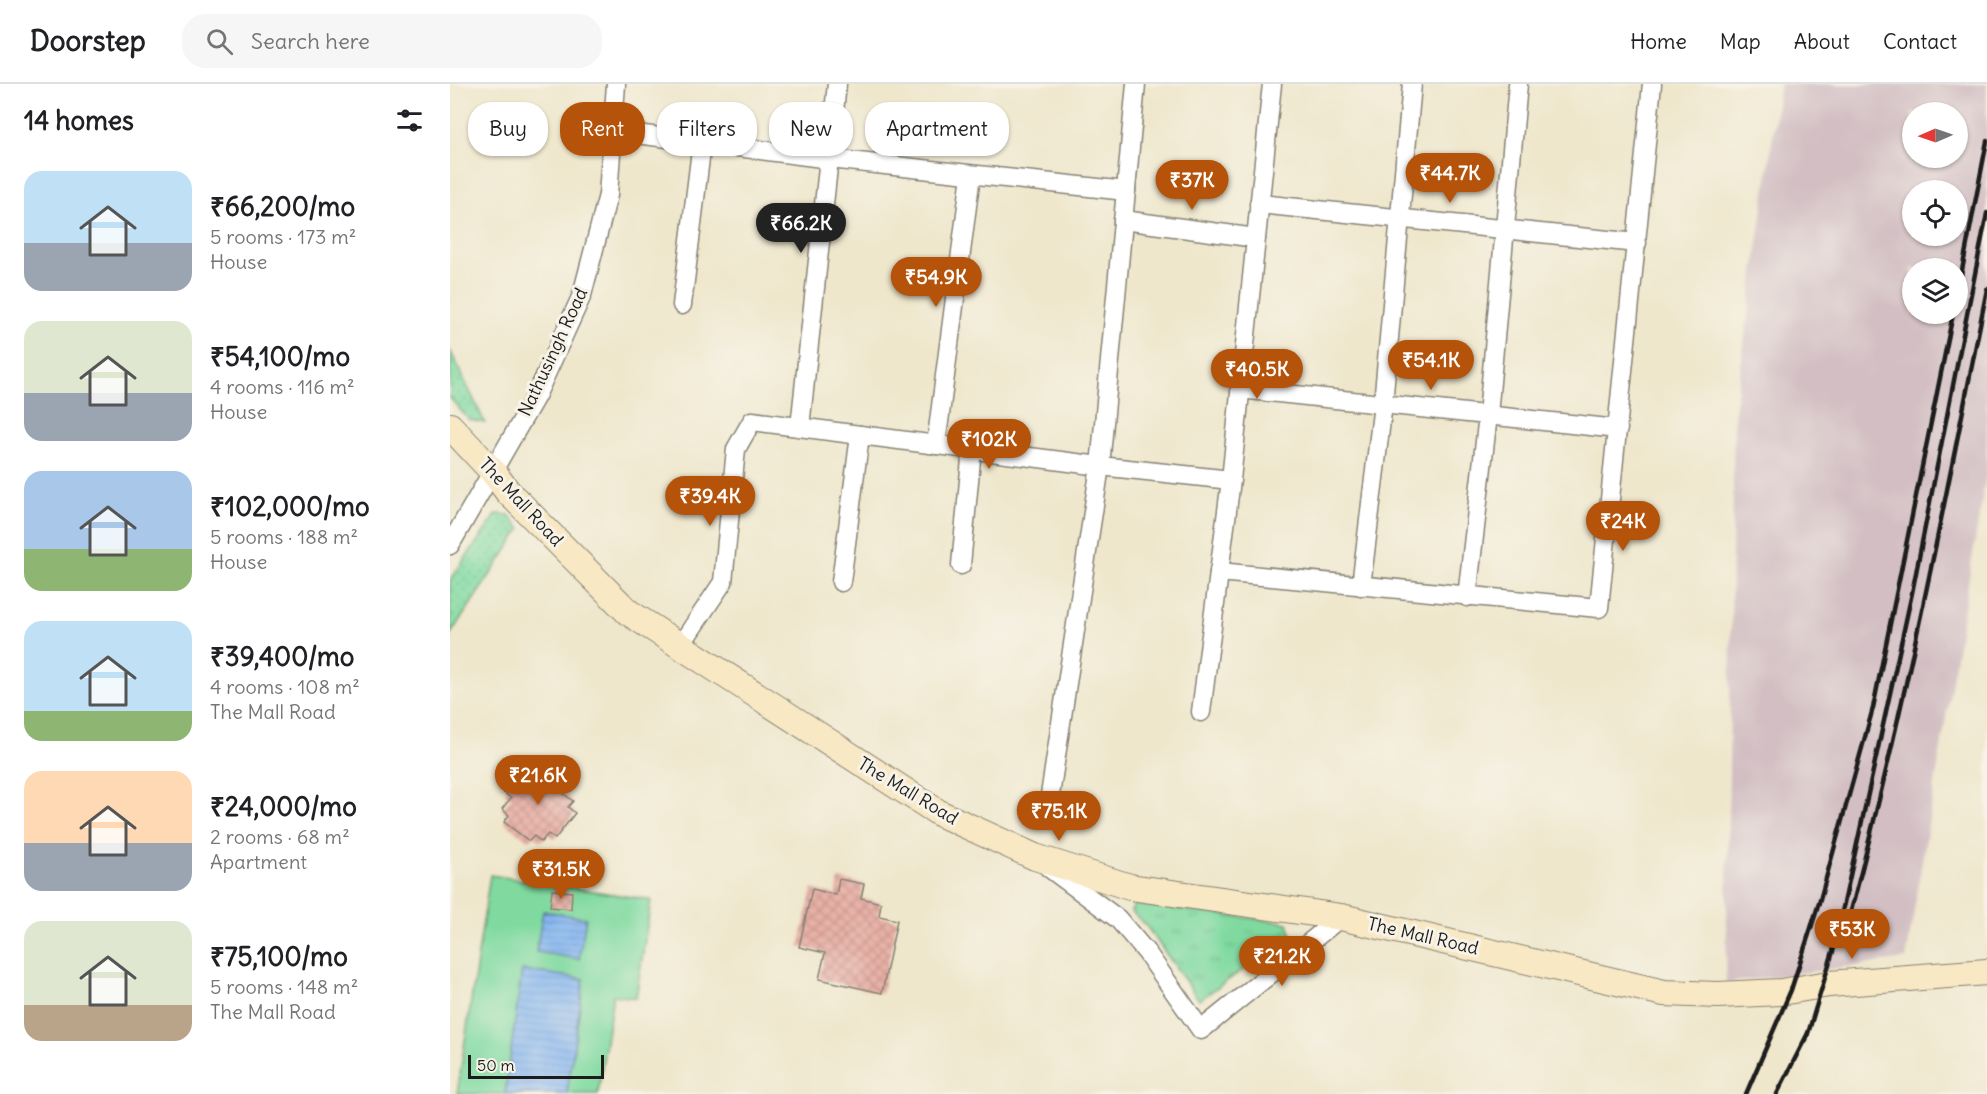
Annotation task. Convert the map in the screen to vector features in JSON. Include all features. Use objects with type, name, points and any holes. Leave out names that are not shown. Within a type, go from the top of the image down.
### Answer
[{"type":"street","name":"Nathusingh Road","points":[[615,102],[616,84]]},
{"type":"street","points":[[800,427],[837,84]]},
{"type":"street","points":[[1049,802],[1100,466],[1136,84]]},
{"type":"street","points":[[1201,712],[1231,480],[1272,84]]},
{"type":"street","points":[[1361,586],[1383,404],[1412,84]]},
{"type":"street","points":[[1467,597],[1488,415],[1503,227],[1518,84]]},
{"type":"street","points":[[1219,572],[1599,609],[1652,84]]},
{"type":"street","points":[[757,149],[1126,191]]},
{"type":"street","name":"Nathusingh Road","points":[[450,545],[536,396],[582,295],[608,195],[611,156]]},
{"type":"street","points":[[682,305],[700,156]]},
{"type":"street","points":[[936,445],[971,175]]},
{"type":"street","points":[[1259,204],[1503,227],[1636,243]]},
{"type":"street","points":[[1123,220],[1256,238]]},
{"type":"street","points":[[1240,389],[1618,429]]},
{"type":"street","points":[[680,646],[723,582],[735,449],[752,421],[1100,466],[1231,480]]},
{"type":"street","name":"The Mall Road","points":[[450,426],[493,472],[508,492],[628,612],[939,813],[1035,857],[1130,887],[1341,917],[1664,993],[1718,995],[1781,992],[1829,984],[1987,972]]},
{"type":"street","points":[[842,582],[860,435]]},
{"type":"street","points":[[961,565],[972,449]]},
{"type":"street","points":[[1035,857],[1118,919],[1147,953],[1201,1030],[1341,917]]},
{"type":"shaded area","points":[[1780,84],[1987,84],[1987,469],[1906,959],[1726,983],[1734,418]]},
{"type":"green space","points":[[450,350],[485,423],[469,420],[450,398]]},
{"type":"green space","points":[[497,514],[509,515],[521,529],[450,635],[450,580]]},
{"type":"green space","points":[[490,875],[651,900],[636,998],[613,995],[598,1094],[457,1094]]},
{"type":"green space","points":[[1136,904],[1288,923],[1292,936],[1199,1000],[1147,927],[1131,911]]},
{"type":"water","points":[[543,911],[586,918],[579,959],[536,952]]},
{"type":"water","points":[[522,970],[584,979],[567,1094],[505,1094]]},
{"type":"building","points":[[533,771],[543,779],[548,772],[569,788],[564,794],[573,801],[568,807],[575,813],[555,839],[548,834],[541,842],[534,836],[529,841],[504,822],[509,815],[502,809],[511,798],[504,793],[520,773],[527,779]]},
{"type":"building","points":[[839,879],[864,884],[861,898],[881,903],[879,916],[897,920],[882,993],[819,979],[825,953],[799,947],[812,889],[836,895]]},
{"type":"building","points":[[552,890],[572,892],[571,909],[550,907]]},
{"type":"railway","points":[[1964,258],[1987,141]]},
{"type":"railway","points":[[1806,1040],[1834,948],[1912,593],[1987,213]]},
{"type":"railway","points":[[1851,911],[1907,679],[1987,289]]},
{"type":"railway","points":[[1746,1094],[1791,990],[1820,900],[1873,708],[1951,324]]},
{"type":"railway","points":[[1777,1094],[1808,1033]]}]
